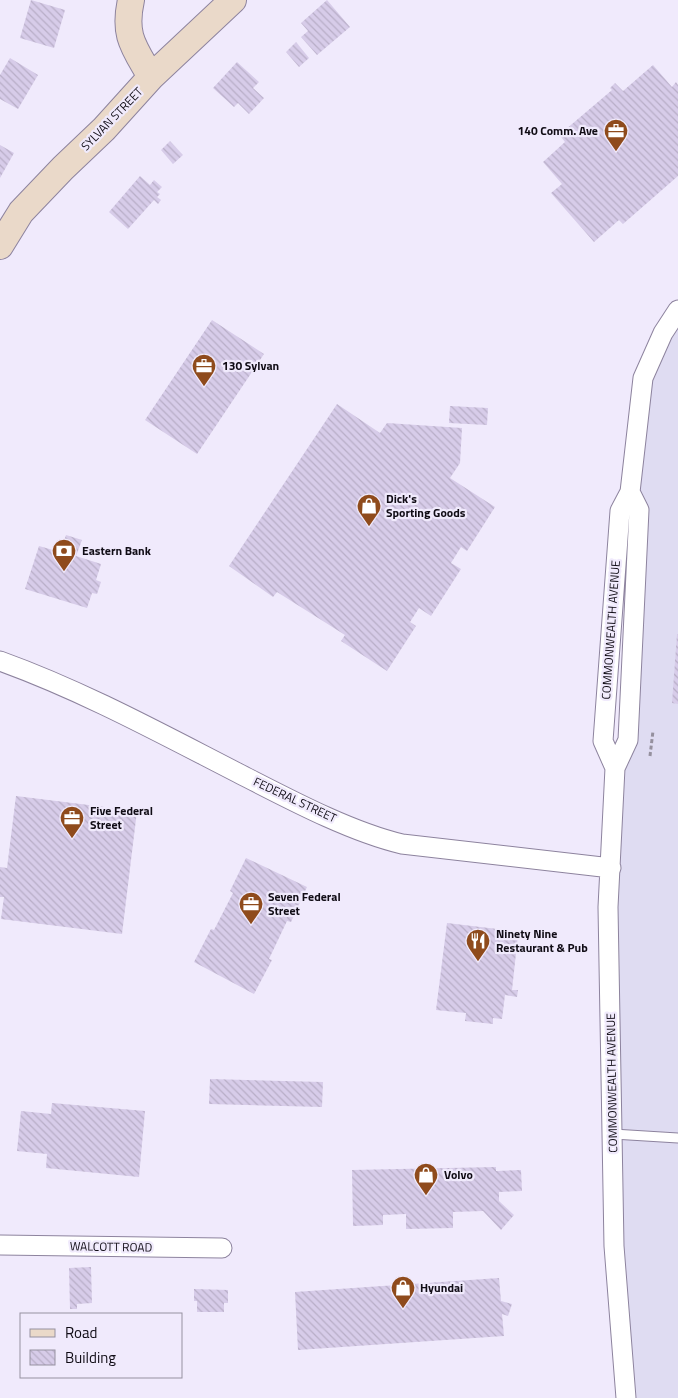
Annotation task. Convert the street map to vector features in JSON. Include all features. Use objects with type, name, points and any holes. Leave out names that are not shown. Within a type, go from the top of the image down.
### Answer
[{"type":"main road","points":[[131,0],[128,16],[131,42],[152,77]]},
{"type":"main road","name":"SYLVAN STREET","points":[[0,246],[21,212],[104,129],[152,77],[233,0]]},
{"type":"street","name":"COMMONWEALTH AVENUE","points":[[626,1398],[614,1246],[608,907],[615,768],[628,740],[639,510],[630,492],[643,378],[663,333],[678,310]]},
{"type":"street","name":"FEDERAL STREET","points":[[0,661],[98,701],[273,791],[343,824],[384,840],[402,844],[611,868]]},
{"type":"street","name":"WALCOTT ROAD","points":[[0,1245],[222,1248]]},
{"type":"lane","points":[[613,1134],[678,1138]]},
{"type":"path","points":[[650,756],[653,731]]},
{"type":"shaded area","points":[[678,310],[678,1398],[626,1398],[615,768],[632,607],[643,378]]},
{"type":"building","points":[[31,0],[65,10],[54,48],[20,38]]},
{"type":"building","points":[[327,0],[350,27],[317,55],[301,37],[308,31],[301,23]]},
{"type":"building","points":[[296,42],[309,58],[299,67],[286,52]]},
{"type":"building","points":[[10,58],[38,75],[18,109],[0,99],[0,75]]},
{"type":"building","points":[[237,62],[259,82],[253,88],[264,98],[249,114],[238,103],[234,107],[213,88]]},
{"type":"building","name":"140 Comm. Ave","points":[[653,65],[672,87],[676,82],[678,85],[678,176],[623,224],[619,220],[594,242],[551,193],[562,184],[543,162],[565,142],[558,133],[564,128],[565,130],[612,90],[610,88],[615,83],[623,91]]},
{"type":"building","points":[[170,141],[183,155],[173,164],[161,150]]},
{"type":"building","points":[[0,145],[14,153],[0,178]]},
{"type":"building","points":[[140,176],[150,185],[154,180],[162,187],[157,192],[160,194],[157,197],[161,200],[158,204],[154,200],[128,229],[109,212]]},
{"type":"building","name":"130 Sylvan","points":[[212,320],[264,354],[197,454],[145,420]]},
{"type":"building","name":"Dick's Sporting Goods","points":[[337,404],[380,433],[387,423],[462,428],[460,463],[450,478],[495,507],[467,551],[461,547],[451,563],[461,569],[431,616],[419,608],[410,622],[416,626],[387,671],[341,641],[345,635],[277,592],[273,597],[229,566]]},
{"type":"building","points":[[450,406],[488,408],[487,425],[449,423]]},
{"type":"building","name":"Eastern Bank","points":[[66,535],[82,540],[76,556],[101,564],[96,580],[101,582],[97,594],[92,593],[87,608],[25,589],[39,546],[60,552]]},
{"type":"building","points":[[678,634],[678,704],[672,703]]},
{"type":"building","name":"Five Federal Street","points":[[16,796],[137,811],[122,934],[1,919],[4,897],[0,897],[0,867],[7,868]]},
{"type":"building","name":"Seven Federal Street","points":[[246,858],[307,887],[291,922],[287,921],[269,959],[272,960],[254,994],[194,962],[211,929],[214,930],[233,893],[230,891]]},
{"type":"building","name":"Ninety Nine Restaurant & Pub","points":[[447,923],[514,931],[513,935],[518,935],[512,990],[518,990],[517,997],[505,995],[502,1019],[493,1018],[493,1024],[465,1021],[466,1013],[436,1010]]},
{"type":"building","points":[[210,1079],[323,1082],[322,1107],[209,1104]]},
{"type":"building","points":[[52,1103],[145,1111],[139,1177],[46,1168],[47,1154],[17,1151],[21,1111],[51,1114]]},
{"type":"building","name":"Volvo","points":[[496,1167],[496,1171],[521,1170],[522,1191],[499,1192],[499,1201],[514,1215],[501,1230],[483,1211],[453,1212],[453,1228],[406,1229],[406,1214],[383,1215],[383,1225],[353,1226],[352,1170]]},
{"type":"building","points":[[91,1267],[92,1303],[77,1304],[77,1309],[70,1309],[69,1268]]},
{"type":"building","name":"Hyundai","points":[[499,1278],[501,1301],[512,1304],[508,1316],[502,1314],[504,1336],[298,1350],[295,1292]]},
{"type":"building","points":[[194,1289],[228,1290],[228,1303],[224,1303],[224,1312],[197,1312],[197,1301],[194,1301]]},
{"type":"place","name":"140 Comm. Ave","points":[[616,152]]},
{"type":"place","name":"130 Sylvan","points":[[204,387]]},
{"type":"place","name":"Dick's Sporting Goods","points":[[369,527]]},
{"type":"place","name":"Eastern Bank","points":[[64,572]]},
{"type":"place","name":"Five Federal Street","points":[[72,839]]},
{"type":"place","name":"Seven Federal Street","points":[[251,925]]},
{"type":"place","name":"Ninety Nine Restaurant & Pub","points":[[478,962]]},
{"type":"place","name":"Volvo","points":[[426,1196]]},
{"type":"place","name":"Hyundai","points":[[403,1309]]}]
